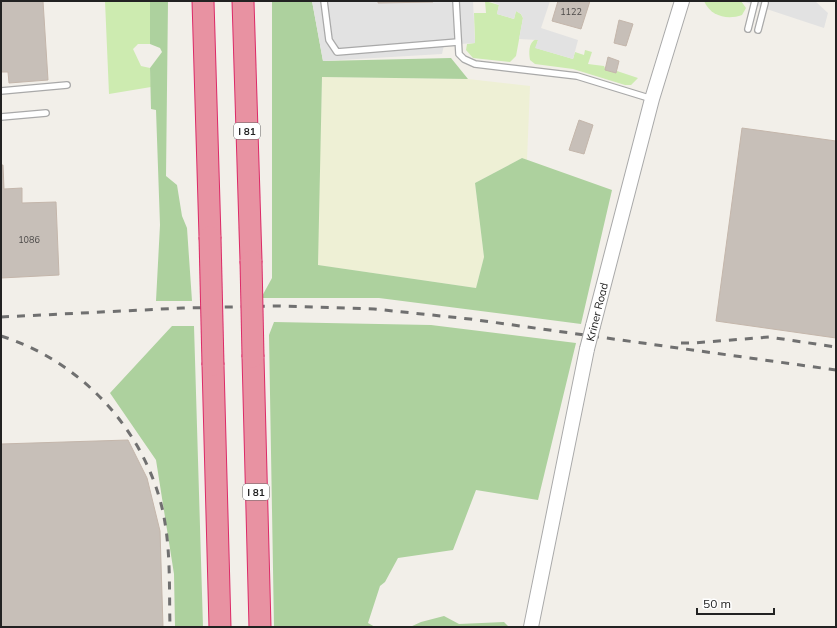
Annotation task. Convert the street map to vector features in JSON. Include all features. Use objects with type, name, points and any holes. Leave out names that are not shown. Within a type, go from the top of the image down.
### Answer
[{"type":"highway","points":[[203,1],[220,627]]},
{"type":"highway","name":"I 81","points":[[243,1],[260,627]]},
{"type":"street","name":"Kriner Road","points":[[531,627],[587,349],[652,99],[682,1]]},
{"type":"lane","points":[[324,1],[329,40],[336,52],[458,42]]},
{"type":"lane","points":[[456,1],[458,54],[464,59],[475,64],[577,76],[652,99]]},
{"type":"lane","points":[[748,29],[755,1]]},
{"type":"lane","points":[[758,30],[765,3]]},
{"type":"lane","points":[[1,91],[67,85]]},
{"type":"lane","points":[[1,117],[46,113]]},
{"type":"green space","points":[[105,1],[150,1],[150,44],[138,44],[133,49],[141,66],[150,68],[151,87],[109,94]]},
{"type":"green space","points":[[150,1],[168,1],[166,176],[177,185],[182,216],[187,228],[192,301],[156,301],[160,225],[156,110],[151,109],[150,68],[162,52],[160,48],[150,44]]},
{"type":"green space","points":[[272,1],[312,1],[323,61],[451,58],[468,79],[322,77],[318,265],[476,288],[484,257],[475,183],[522,158],[612,190],[581,324],[379,298],[261,298],[272,278]]},
{"type":"green space","points":[[485,1],[499,5],[497,14],[514,19],[516,11],[521,14],[523,18],[516,56],[510,62],[473,58],[466,50],[467,44],[475,43],[474,13],[486,13]]},
{"type":"green space","points":[[704,1],[741,1],[746,8],[742,15],[731,17],[720,16],[711,11]]},
{"type":"green space","points":[[536,39],[538,40],[536,48],[573,59],[575,52],[584,55],[585,50],[592,52],[588,64],[604,66],[606,70],[616,73],[617,71],[638,78],[631,85],[625,85],[573,69],[535,64],[530,60],[529,51],[530,46]]},
{"type":"green space","points":[[322,77],[468,79],[530,86],[527,160],[522,158],[475,183],[484,257],[476,288],[317,265]]},
{"type":"green space","points":[[274,322],[431,325],[576,343],[538,500],[476,490],[453,550],[398,558],[385,582],[380,586],[368,623],[375,627],[274,627],[269,335]]},
{"type":"green space","points":[[172,326],[194,326],[203,627],[175,627],[174,574],[156,460],[110,393]]},
{"type":"green space","points":[[444,616],[459,624],[504,622],[509,627],[410,627],[421,622]]},
{"type":"shaded area","points":[[312,1],[473,1],[475,43],[444,45],[442,54],[323,61]]},
{"type":"shaded area","points":[[490,1],[550,1],[541,28],[578,40],[573,59],[535,48],[538,40],[519,39],[523,18],[521,14],[516,11],[514,19],[497,14],[499,5]]},
{"type":"shaded area","points":[[742,1],[815,1],[828,13],[824,28]]},
{"type":"building","points":[[1,1],[43,1],[48,80],[9,83],[8,72],[1,72]]},
{"type":"building","points":[[378,1],[433,1],[433,2],[378,3]]},
{"type":"building","points":[[558,1],[590,1],[581,29],[552,21]]},
{"type":"building","points":[[619,20],[633,24],[626,46],[614,43]]},
{"type":"building","points":[[608,57],[619,61],[616,73],[605,70]]},
{"type":"building","points":[[579,120],[593,125],[584,154],[569,150]]},
{"type":"building","points":[[742,128],[836,141],[836,338],[716,321]]},
{"type":"building","points":[[1,165],[3,165],[4,189],[22,188],[22,203],[56,202],[59,275],[1,278]]},
{"type":"building","points":[[128,440],[147,478],[160,531],[163,627],[1,627],[1,444]]},
{"type":"railway","points":[[1,317],[183,308],[278,306],[374,309],[470,319],[836,370]]},
{"type":"railway","points":[[1,336],[30,347],[58,363],[83,381],[105,403],[125,427],[141,453],[154,482],[166,526],[169,570],[170,627]]},
{"type":"railway","points":[[681,343],[769,337],[836,347]]}]
